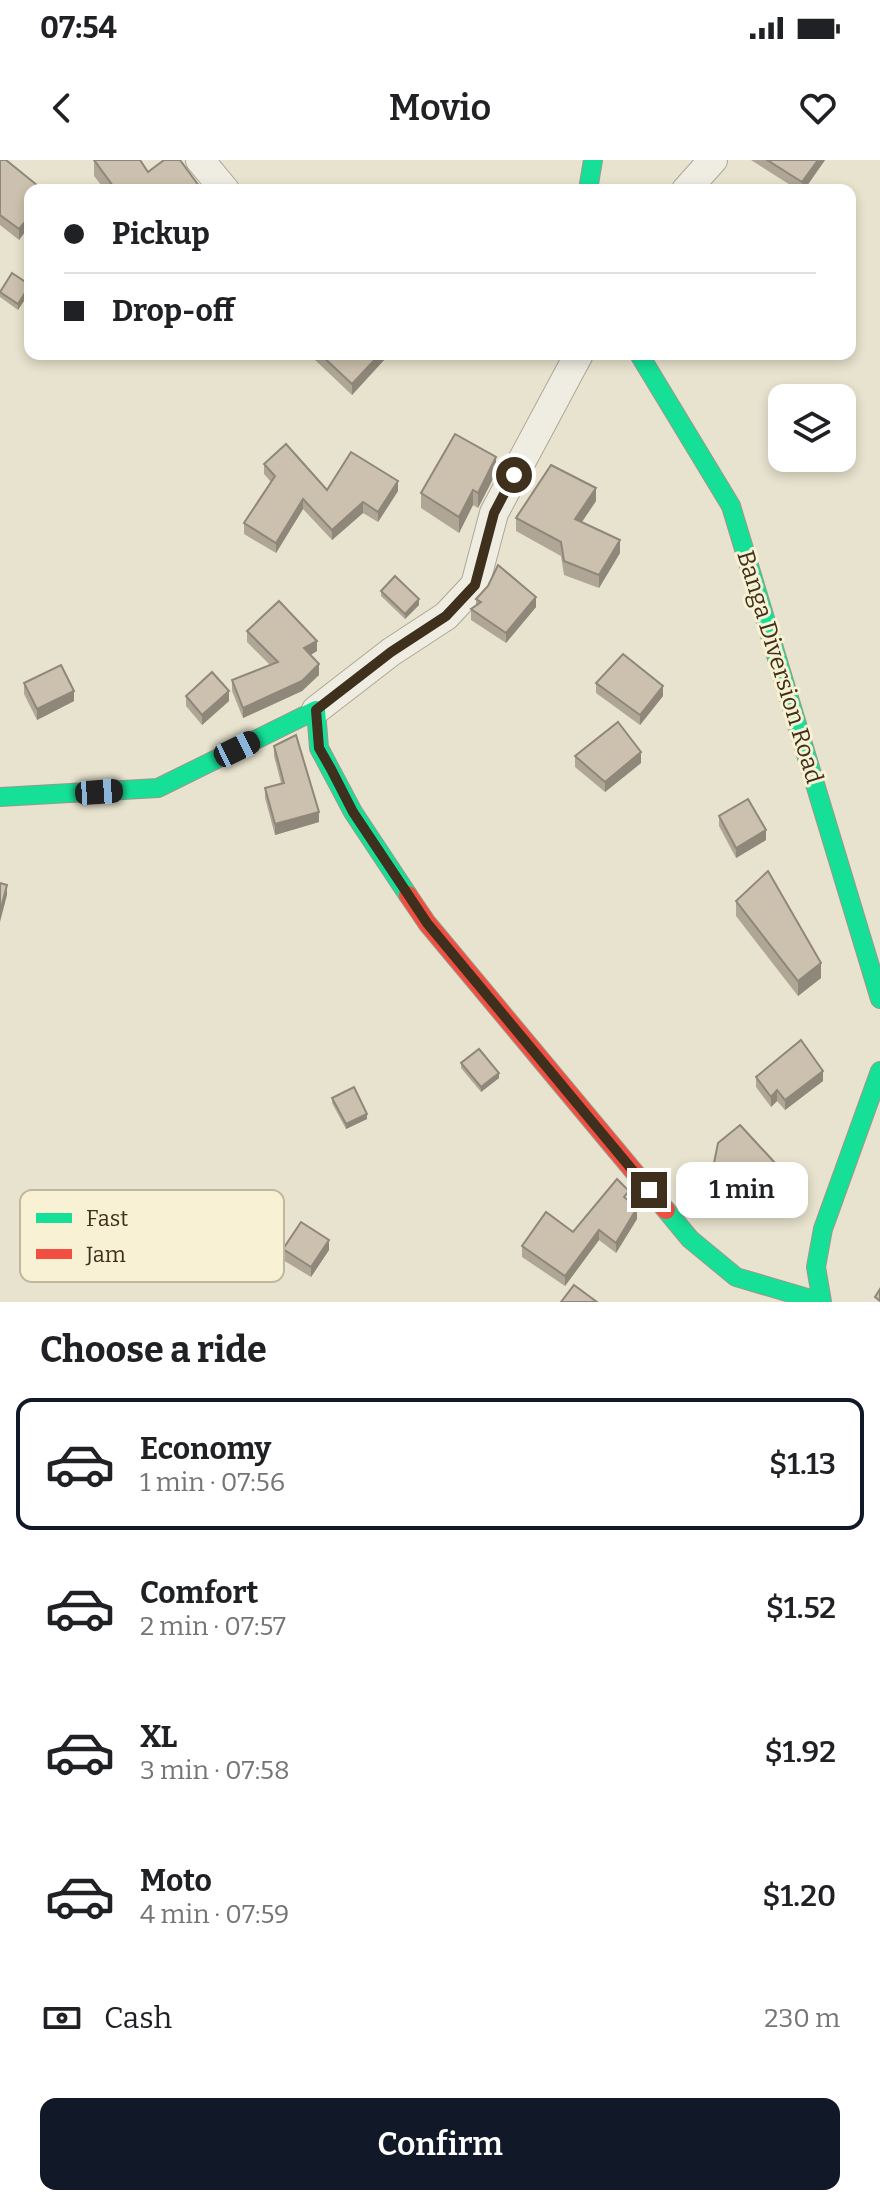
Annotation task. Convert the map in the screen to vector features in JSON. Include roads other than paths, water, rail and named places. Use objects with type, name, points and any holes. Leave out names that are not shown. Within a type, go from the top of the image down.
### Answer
[{"type":"street","points":[[200,160],[220,184]]},
{"type":"street","points":[[589,184],[593,160]]},
{"type":"street","points":[[691,184],[713,160]]},
{"type":"street","points":[[0,797],[158,788],[316,710],[391,652],[446,616],[475,585],[494,513],[576,360]]},
{"type":"street","name":"Banga Diversion Road","points":[[643,360],[731,506],[880,999]]},
{"type":"street","points":[[316,710],[319,748],[353,812],[427,923],[690,1239],[736,1277],[821,1302],[816,1267],[823,1229],[880,1071]]}]
